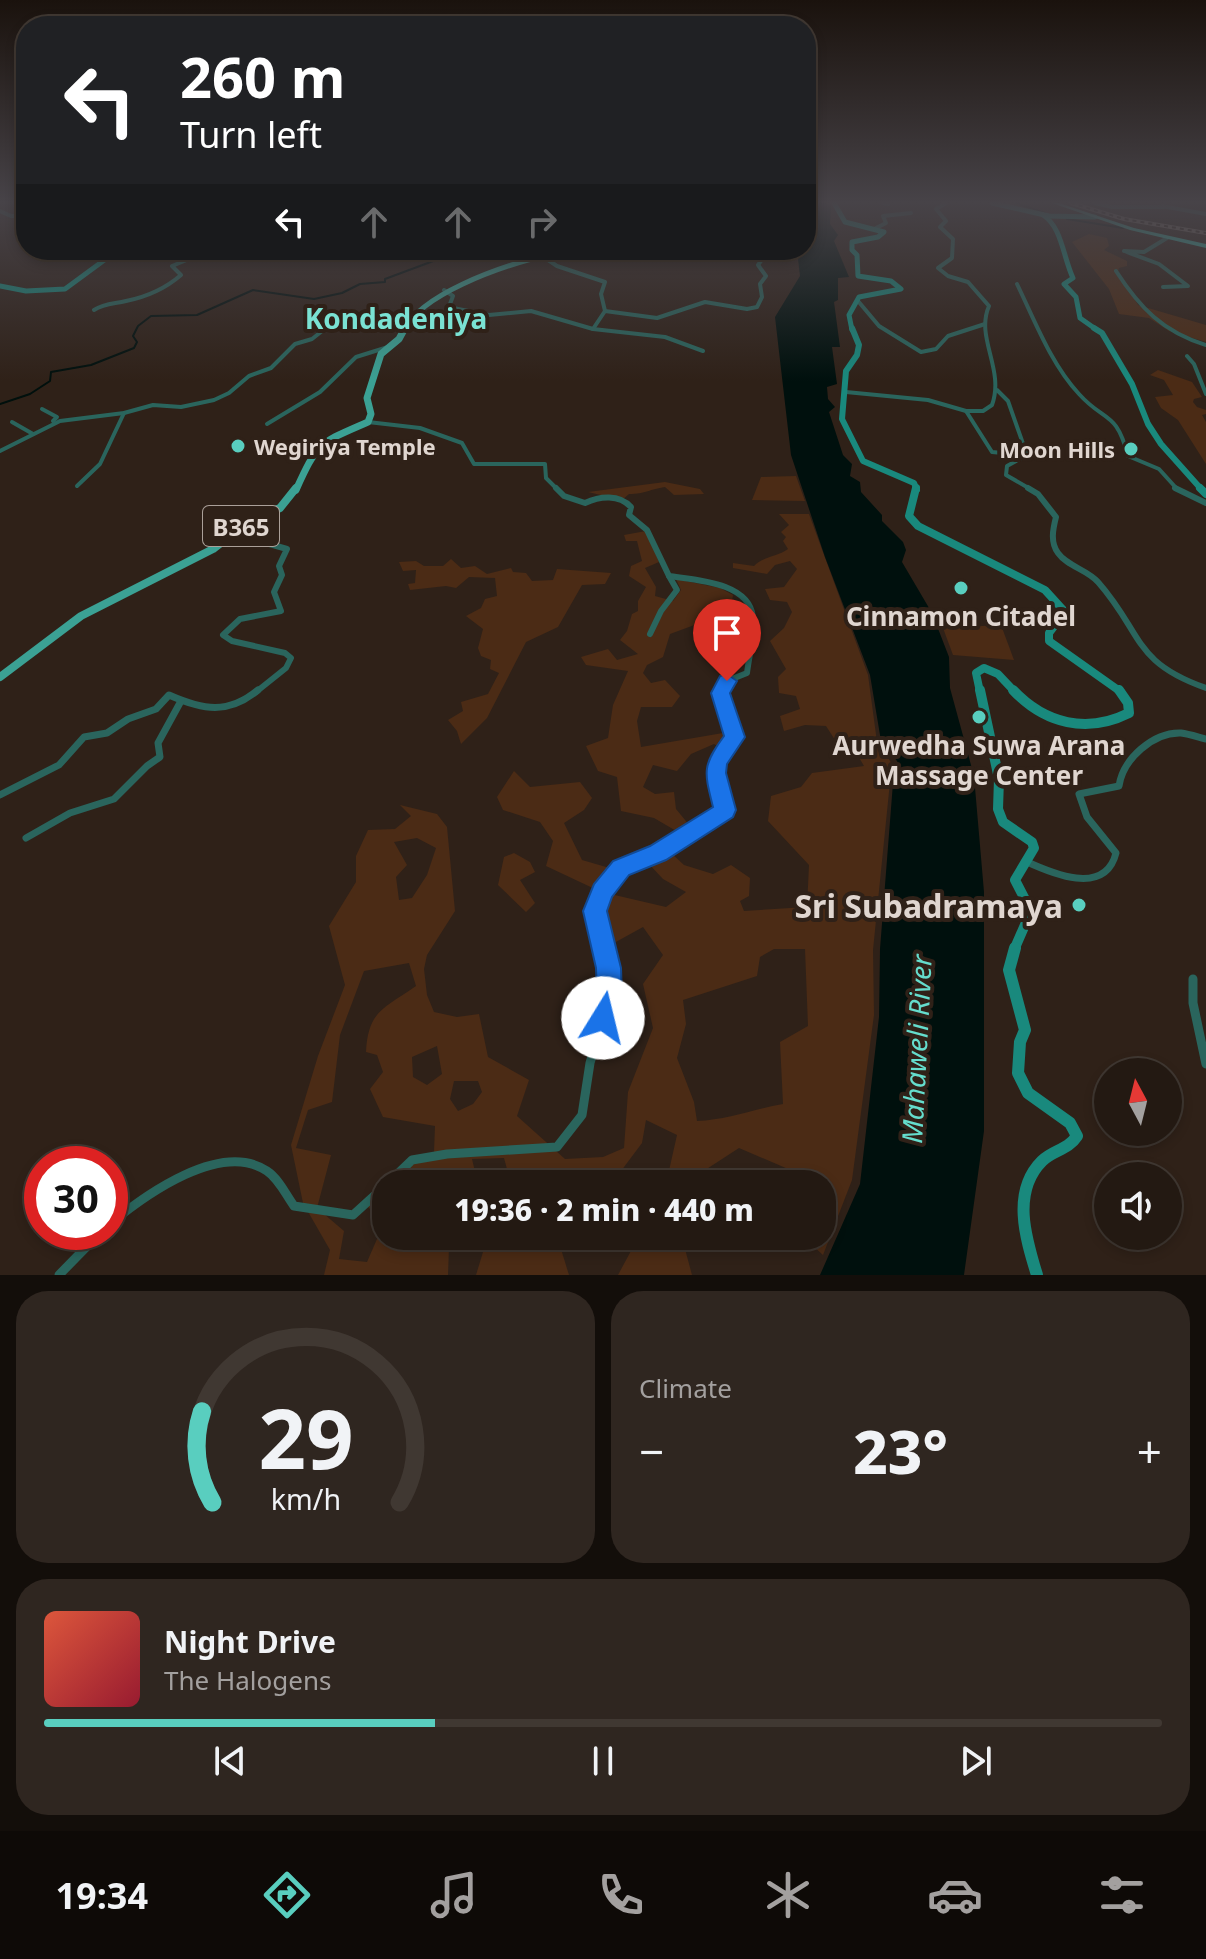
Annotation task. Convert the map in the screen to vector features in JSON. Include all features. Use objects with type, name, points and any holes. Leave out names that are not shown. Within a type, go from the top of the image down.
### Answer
[{"type":"main road","points":[[368,422],[371,414],[367,398],[379,357],[404,333],[407,323],[444,290],[518,262]]},
{"type":"main road","name":"B365","points":[[0,677],[81,616],[226,541],[242,526],[280,508],[301,482],[309,460],[322,442],[368,422]]},
{"type":"street","points":[[0,286],[26,291],[65,289],[101,262]]},
{"type":"street","points":[[94,310],[105,303],[125,302],[148,295],[177,280],[181,275],[172,266],[180,262]]},
{"type":"street","points":[[552,262],[605,282],[601,294],[605,311],[593,329]]},
{"type":"street","points":[[605,311],[663,318],[705,302],[747,309],[757,307],[762,297],[760,284],[766,276],[758,265],[760,262]]},
{"type":"street","points":[[857,262],[858,276],[891,281],[901,289],[865,295],[849,315],[859,345],[857,355],[846,371],[842,419],[863,461],[914,483],[917,489],[910,503],[909,516],[918,526],[1045,590],[1057,600],[1065,612],[1049,633],[1049,641],[1060,653],[1101,676],[1126,696],[1131,705],[1129,713],[1116,721],[1096,724],[1054,722],[1017,695],[997,671],[978,670],[976,680],[999,779],[998,809],[1003,822],[1032,842],[1033,853],[1015,880],[1031,911],[1030,919],[1018,935],[1009,970],[1025,1030],[1020,1042],[1018,1073],[1028,1093],[1070,1123],[1077,1136],[1072,1145],[1043,1159],[1024,1182],[1027,1236],[1037,1275]]},
{"type":"street","points":[[846,392],[928,400],[966,411],[989,409],[997,390],[993,353],[985,324],[987,303],[968,282],[948,276],[938,268],[946,262]]},
{"type":"street","points":[[1065,262],[1073,278],[1064,284],[1076,297],[1080,318],[1102,333],[1132,384],[1148,424],[1161,444],[1206,494]]},
{"type":"street","points":[[1155,262],[1188,286],[1163,287]]},
{"type":"street","points":[[1116,271],[1148,317],[1169,332],[1206,345]]},
{"type":"street","points":[[1017,284],[1051,354],[1079,395],[1114,421],[1123,437],[1128,456],[1159,469],[1175,488],[1206,503]]},
{"type":"street","points":[[444,290],[453,296],[450,304],[453,308],[466,313],[531,311],[593,329],[665,337],[703,351]]},
{"type":"street","points":[[858,301],[879,326],[921,352],[936,349],[948,336],[985,324]]},
{"type":"street","points":[[51,423],[124,413],[153,405],[181,407],[214,400],[229,393],[249,376],[271,368],[295,344],[312,339],[318,329],[327,324],[351,321],[407,323]]},
{"type":"street","points":[[267,424],[320,392],[356,357],[392,346]]},
{"type":"street","points":[[1187,356],[1194,364],[1206,394]]},
{"type":"street","points":[[997,390],[1008,401],[1014,426],[1027,455]]},
{"type":"street","points":[[0,451],[57,417],[42,409]]},
{"type":"street","points":[[966,411],[992,452],[1027,455]]},
{"type":"street","points":[[77,486],[100,464],[124,413]]},
{"type":"street","points":[[12,422],[33,434]]},
{"type":"street","points":[[368,422],[420,428],[462,443],[474,464],[545,464],[546,478],[564,496],[585,503],[600,496],[627,502],[631,507],[629,515],[647,530],[677,590],[661,611],[650,634]]},
{"type":"street","points":[[1027,455],[1007,466],[1006,475],[1011,481],[1036,492],[1056,517],[1052,535],[1058,553],[1082,567],[1096,580],[1116,606],[1137,645],[1167,675],[1206,688]]},
{"type":"street","points":[[0,795],[73,753],[84,737],[107,733],[128,719],[156,709],[169,695],[181,701],[231,708],[240,705],[291,663],[291,658],[285,653],[232,641],[223,635],[237,619],[281,611],[274,592],[282,575],[279,566],[287,549],[266,543],[226,541]]},
{"type":"street","points":[[401,1170],[412,1160],[447,1154],[557,1147],[582,1115],[590,1063],[610,996],[608,968],[595,911],[603,891],[621,868],[658,853],[725,810],[715,773],[717,762],[735,737],[720,693],[727,681],[747,673],[751,609],[738,593],[720,585],[669,576]]},
{"type":"street","points":[[26,838],[69,814],[116,798],[135,781],[142,767],[160,757],[158,743],[181,701]]},
{"type":"street","points":[[1025,861],[1069,880],[1090,880],[1107,869],[1116,853],[1086,814],[1079,794],[1119,786],[1121,772],[1141,747],[1179,733],[1206,739]]},
{"type":"street","points":[[1193,979],[1193,1003],[1206,1064]]},
{"type":"street","points":[[128,1212],[182,1175],[240,1160],[268,1172],[294,1206],[353,1215],[372,1197]]},
{"type":"street","points":[[59,1275],[83,1250]]},
{"type":"shaded area","points":[[1088,262],[1127,262],[1127,266],[1119,268],[1118,272],[1138,305],[1206,325],[1206,342],[1169,331],[1149,318],[1119,314],[1109,289]]},
{"type":"shaded area","points":[[1158,370],[1192,382],[1202,397],[1193,402],[1206,410],[1206,414],[1202,415],[1206,422],[1206,464],[1178,420],[1161,408],[1155,397],[1173,395],[1164,380],[1150,375]]},
{"type":"shaded area","points":[[796,476],[805,501],[752,500],[761,477]]},
{"type":"shaded area","points":[[665,482],[700,489],[704,494],[674,495],[665,487],[629,494],[622,500],[588,492]]},
{"type":"shaded area","points":[[779,514],[809,514],[868,675],[877,742],[899,774],[890,782],[873,950],[874,1015],[852,1180],[836,1221],[836,1170],[790,1170],[739,1148],[705,1170],[669,1170],[677,1135],[646,1120],[642,1143],[622,1170],[507,1170],[504,1158],[472,1159],[475,1170],[397,1170],[434,1152],[435,1126],[383,1117],[370,1089],[383,1072],[377,1055],[366,1052],[367,1038],[375,1018],[387,1005],[416,986],[409,963],[364,971],[340,1035],[332,1102],[308,1110],[296,1148],[331,1155],[317,1208],[344,1231],[339,1259],[367,1262],[372,1250],[449,1250],[448,1275],[324,1275],[330,1250],[303,1203],[291,1145],[318,1056],[345,985],[329,926],[356,882],[356,856],[368,830],[395,829],[411,816],[400,805],[437,814],[447,827],[455,911],[427,955],[424,969],[427,995],[434,1012],[457,1017],[479,1014],[488,1057],[529,1080],[517,1116],[565,1159],[603,1157],[624,1148],[628,1092],[653,1028],[643,984],[663,955],[643,927],[605,948],[598,913],[606,893],[666,907],[686,892],[663,879],[647,862],[669,851],[684,865],[713,874],[731,865],[750,878],[749,896],[740,901],[744,911],[807,907],[809,865],[768,821],[771,796],[801,787],[812,773],[864,766],[850,742],[839,746],[826,726],[805,725],[784,731],[780,716],[800,709],[796,696],[779,693],[778,677],[786,669],[770,641],[784,628],[792,612],[787,602],[770,600],[765,589],[784,587],[797,569],[790,561],[775,565],[767,574],[733,568],[733,563],[754,566],[788,549],[783,541],[786,537],[781,532],[789,525]],"holes":[[[417,838],[436,848],[427,875],[412,898],[399,900],[396,877],[407,865],[394,842]],[[774,949],[805,949],[808,1026],[780,1042],[783,1104],[697,1121],[694,1102],[677,1058],[686,1024],[683,1000],[757,976],[760,957]],[[437,1046],[442,1074],[427,1085],[413,1077],[412,1057]],[[454,1081],[478,1081],[482,1092],[473,1104],[458,1111],[450,1099]]]},
{"type":"shaded area","points":[[646,531],[659,562],[645,568],[656,587],[655,596],[673,601],[681,590],[676,579],[720,588],[733,595],[731,608],[715,609],[708,620],[670,634],[663,657],[647,665],[643,673],[651,683],[665,680],[680,696],[672,707],[641,707],[637,721],[641,747],[723,733],[732,735],[723,749],[714,744],[691,754],[677,771],[653,765],[643,787],[655,794],[674,792],[676,809],[690,826],[678,832],[654,818],[621,811],[617,777],[598,771],[586,746],[608,738],[613,705],[628,671],[586,665],[581,657],[608,649],[617,660],[638,654],[620,640],[627,631],[632,614],[638,611],[638,601],[646,587],[629,576],[631,566],[642,561],[637,541],[626,541],[624,535]]},
{"type":"shaded area","points":[[451,559],[461,568],[475,566],[487,574],[511,568],[513,572],[526,573],[532,581],[553,580],[557,569],[611,573],[605,584],[582,585],[558,627],[526,642],[487,718],[461,744],[457,731],[448,720],[463,711],[461,702],[488,694],[499,673],[490,669],[491,660],[481,656],[478,648],[483,629],[466,616],[481,608],[485,599],[497,596],[495,578],[469,577],[456,588],[446,586],[410,590],[408,584],[415,583],[416,570],[403,571],[399,562],[416,561],[424,566],[443,566]]},
{"type":"shaded area","points":[[1001,625],[1014,660],[953,655],[943,628]]},
{"type":"shaded area","points":[[514,771],[530,787],[580,782],[592,798],[584,810],[564,823],[582,860],[613,869],[597,890],[546,866],[553,841],[540,822],[503,810],[497,797]]},
{"type":"shaded area","points":[[514,853],[530,862],[535,872],[520,880],[535,903],[526,912],[498,885],[504,857]]},
{"type":"shaded area","points":[[372,1194],[372,1211],[364,1203]]},
{"type":"shaded area","points":[[561,1250],[569,1275],[476,1275],[483,1252]]},
{"type":"shaded area","points":[[631,1250],[685,1250],[692,1275],[618,1275]]},
{"type":"water","name":"Mahaweli River","points":[[798,262],[843,262],[849,277],[838,278],[838,300],[834,302],[840,347],[832,347],[837,384],[827,387],[828,399],[835,407],[829,412],[843,455],[852,464],[850,476],[860,482],[861,492],[882,515],[882,521],[903,542],[906,550],[902,562],[932,613],[949,657],[950,688],[974,776],[984,892],[984,1131],[964,1275],[820,1275],[831,1250],[836,1250],[836,1239],[860,1184],[879,1017],[880,949],[893,783],[903,775],[897,761],[881,741],[870,675],[825,557],[791,455],[775,317],[800,276]]},
{"type":"waterway","points":[[0,404],[30,394],[50,381],[51,372],[91,365],[134,348],[137,342],[133,336],[138,326],[151,316],[197,315],[253,290],[314,299],[342,293],[360,284],[385,282],[385,279],[429,262]]},
{"type":"place","name":"Wegiriya Temple","points":[[238,446]]},
{"type":"place","name":"Moon Hills","points":[[1131,449]]},
{"type":"place","name":"Cinnamon Citadel","points":[[961,588]]},
{"type":"place","name":"Aurwedha Suwa Arana Massage Center","points":[[979,717]]},
{"type":"place","name":"Sri Subadramaya","points":[[1079,905]]},
{"type":"district","name":"Kondadeniya","points":[[396,318]]},
{"type":"route","points":[[603,1018],[610,996],[608,968],[596,927],[595,911],[603,891],[621,868],[658,853],[682,835],[713,821],[725,810],[715,773],[717,762],[735,737],[720,693],[727,681]]}]
